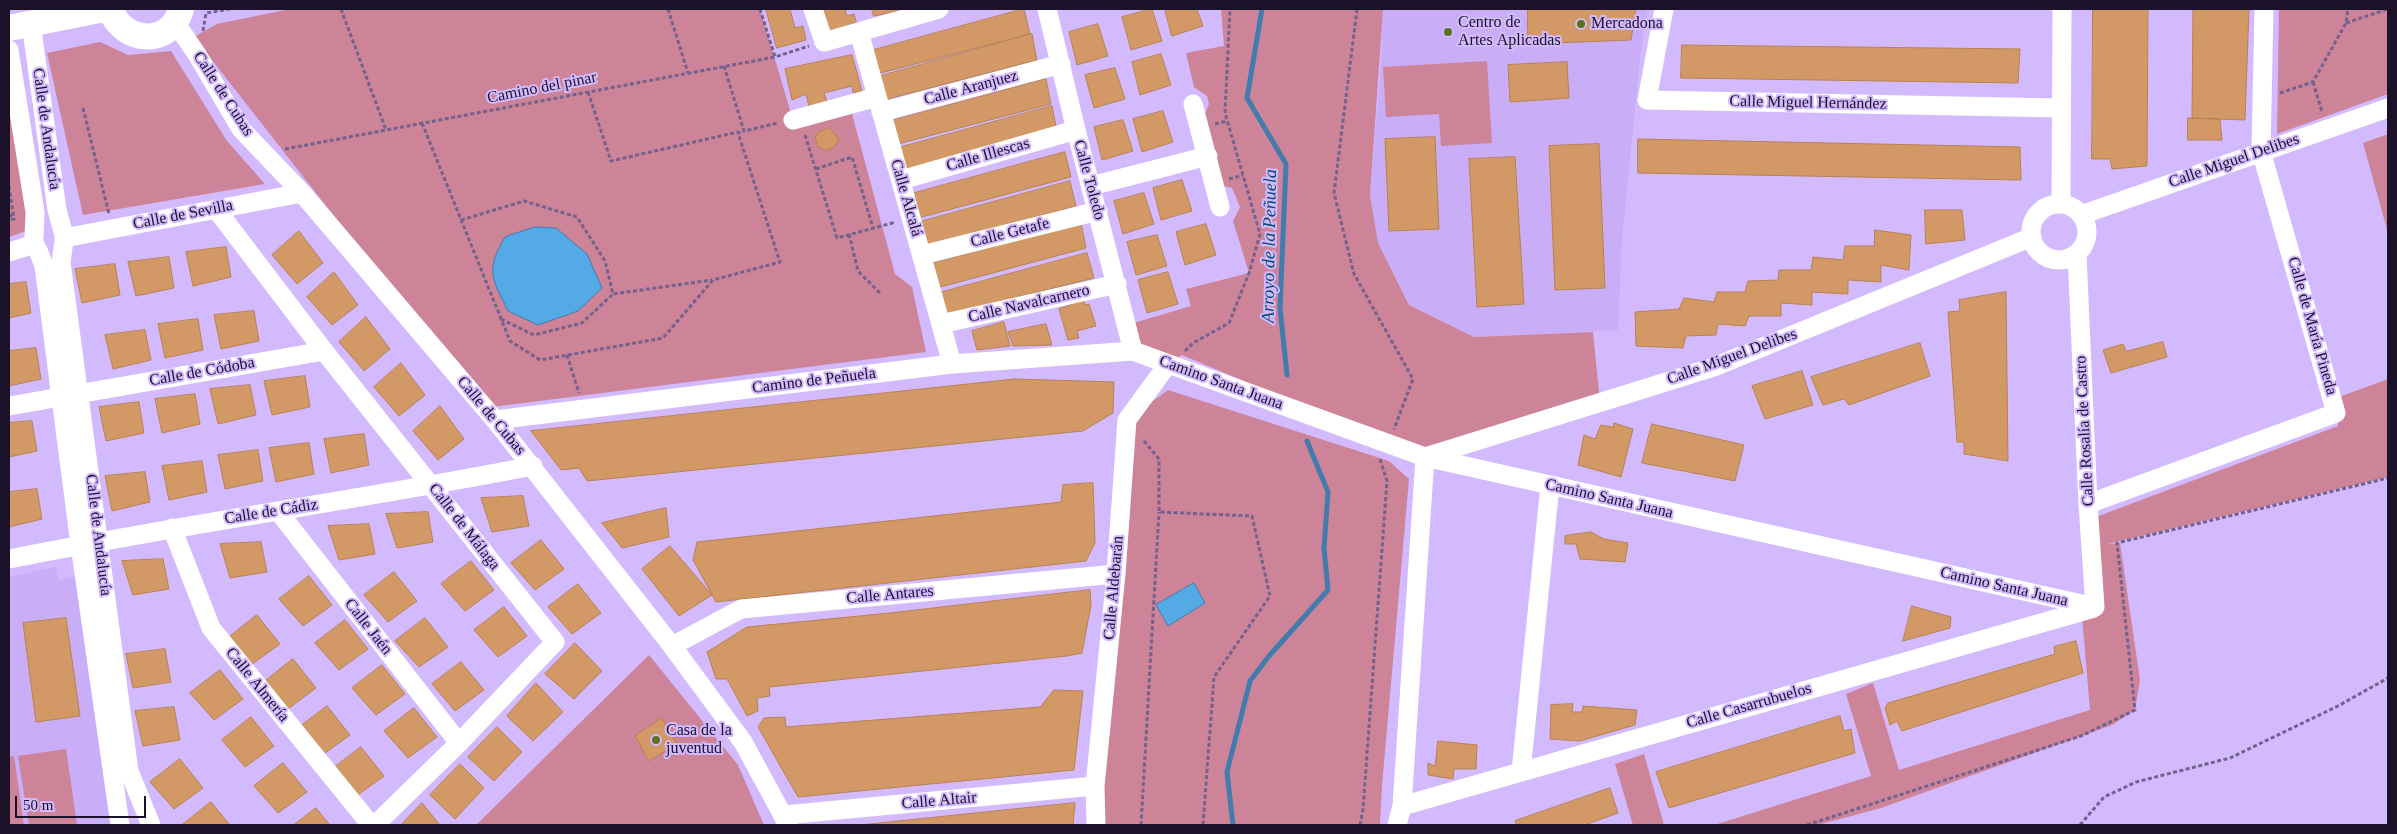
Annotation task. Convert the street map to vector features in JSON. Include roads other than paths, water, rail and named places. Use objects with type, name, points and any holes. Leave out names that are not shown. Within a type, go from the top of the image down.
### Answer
[{"type":"street","points":[[20,25],[104,9]]},
{"type":"street","points":[[110,9],[120,26],[138,36],[158,35],[178,16]]},
{"type":"street","points":[[813,9],[824,42],[939,9]]},
{"type":"street","name":"Calle Toledo","points":[[1047,9],[1133,351]]},
{"type":"street","name":"Calle Miguel Hernández","points":[[1664,9],[1647,100],[2062,108]]},
{"type":"street","points":[[2061,204],[2062,9]]},
{"type":"street","name":"Calle de María Pineda","points":[[2088,504],[2336,413],[2261,151],[2264,9]]},
{"type":"street","name":"Calle de Cubas","points":[[178,16],[198,56],[241,129],[302,193],[533,466],[672,646],[743,742],[786,820]]},
{"type":"street","name":"Calle de Andalucía","points":[[20,25],[64,238],[62,262],[81,393],[89,543],[120,825]]},
{"type":"street","name":"Calle Alcalá","points":[[859,32],[952,364]]},
{"type":"street","name":"Calle de Andalucía","points":[[9,50],[34,212],[36,244],[44,266],[61,397],[129,771],[151,825]]},
{"type":"street","name":"Calle Aranjuez","points":[[796,119],[879,104],[1061,64]]},
{"type":"street","points":[[1193,104],[1220,207]]},
{"type":"street","name":"Calle Miguel Delibes","points":[[2081,215],[2388,108]]},
{"type":"street","name":"Calle Illescas","points":[[901,180],[1076,130]]},
{"type":"street","points":[[1091,186],[1208,156]]},
{"type":"street","name":"Calle de Sevilla","points":[[64,238],[302,193]]},
{"type":"street","points":[[2061,204],[2074,208],[2081,215],[2087,230],[2086,239],[2077,254],[2066,260],[2051,259],[2041,254],[2035,246],[2032,237],[2032,226],[2036,217],[2051,206],[2061,204]]},
{"type":"street","name":"Calle de Málaga","points":[[216,209],[324,350],[555,642],[459,743],[375,825]]},
{"type":"street","name":"Calle Getafe","points":[[922,255],[1098,211]]},
{"type":"street","points":[[45,225],[56,226],[64,238],[63,246],[54,254],[49,255],[36,244],[39,228],[45,225]]},
{"type":"street","name":"Calle Miguel Delibes","points":[[1425,458],[1714,366],[2032,237]]},
{"type":"street","points":[[9,252],[36,244]]},
{"type":"street","name":"Calle Rosalía de Castro","points":[[2077,254],[2088,504],[2095,607]]},
{"type":"street","name":"Calle Navalcarnero","points":[[941,324],[1117,284]]},
{"type":"street","name":"Calle de Códoba","points":[[9,406],[324,350]]},
{"type":"street","name":"Camino de Peñuela","points":[[495,420],[952,364],[1133,351]]},
{"type":"street","name":"Camino Santa Juana","points":[[1133,351],[1425,458],[2095,607]]},
{"type":"street","name":"Calle Aldebarán","points":[[1096,825],[1095,786],[1116,574],[1127,420],[1168,364]]},
{"type":"street","points":[[1397,825],[1402,806],[1425,458]]},
{"type":"street","name":"Calle de Cádiz","points":[[9,559],[172,528],[432,486],[533,466]]},
{"type":"street","points":[[1521,772],[1550,486]]},
{"type":"street","name":"Calle Jaén","points":[[278,511],[459,743]]},
{"type":"street","name":"Calle Almería","points":[[172,528],[211,628],[371,825]]},
{"type":"street","name":"Calle Antares","points":[[672,646],[741,609],[1116,574]]},
{"type":"street","name":"Calle Casarrubuelos","points":[[1402,806],[2095,607]]},
{"type":"street","name":"Calle Altair","points":[[786,820],[1095,786]]},
{"type":"water","points":[[535,227],[556,228],[587,254],[602,288],[578,311],[538,325],[508,311],[493,274],[495,258],[505,237]]},
{"type":"water","points":[[1194,583],[1205,603],[1168,626],[1156,605]]},
{"type":"waterway","name":"Arroyo de la Peñuela","points":[[1262,9],[1247,98],[1286,164],[1280,308],[1287,375]]},
{"type":"waterway","name":"Arroyo de la Peñuela","points":[[1233,825],[1227,772],[1250,681],[1269,656],[1328,590],[1324,548],[1328,492],[1307,441]]},
{"type":"place","name":"Mercadona","points":[[1581,24]]},
{"type":"place","name":"Centro de Artes Aplicadas","points":[[1448,32]]},
{"type":"place","name":"Casa de la juventud","points":[[656,740]]}]
